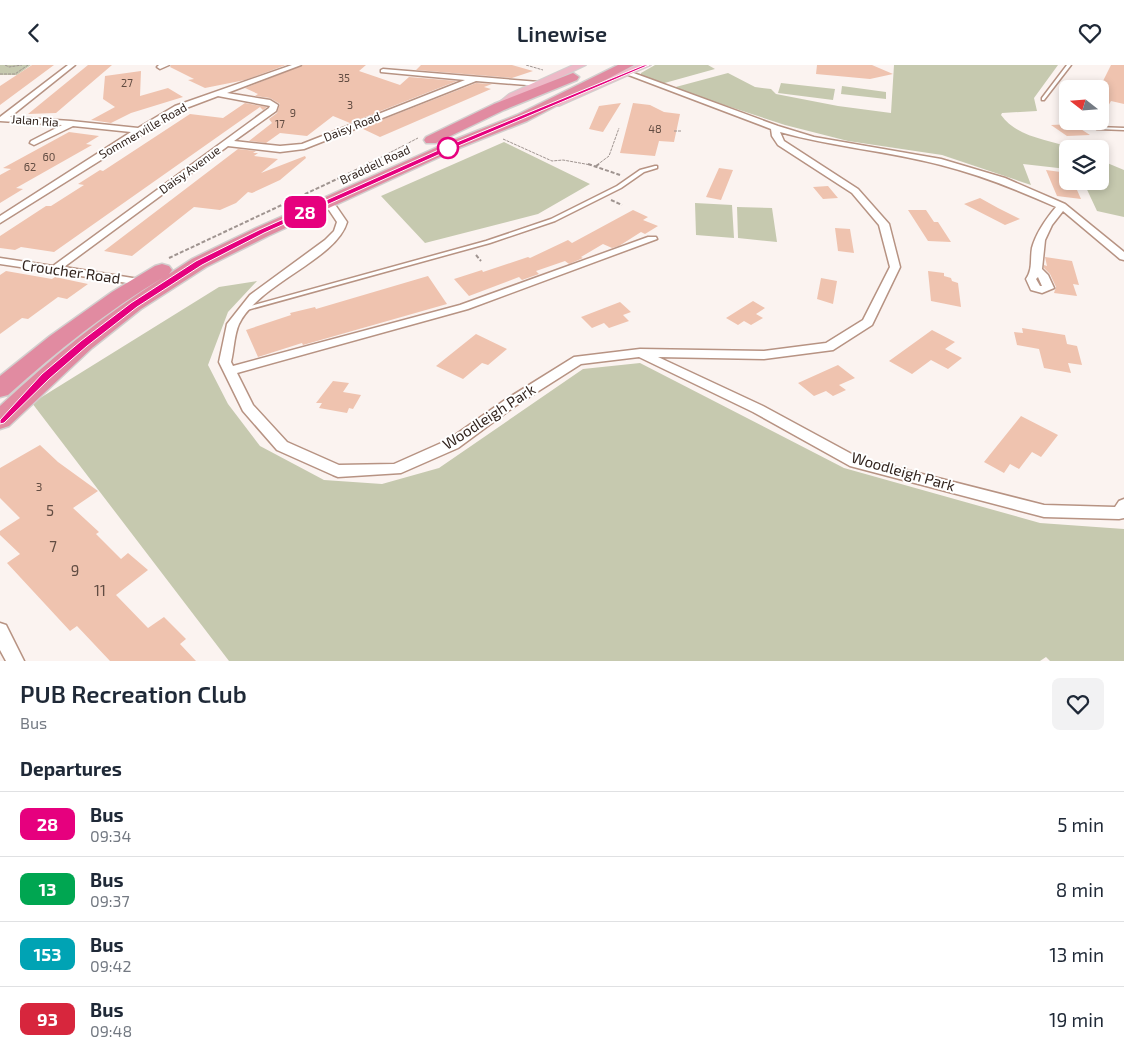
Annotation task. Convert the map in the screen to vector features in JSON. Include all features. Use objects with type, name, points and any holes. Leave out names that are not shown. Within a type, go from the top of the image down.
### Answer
[{"type":"highway","points":[[500,107],[602,65]]},
{"type":"highway","name":"Braddell Road","points":[[0,420],[84,343],[162,286],[199,263],[325,203],[454,145],[522,118],[628,69]]},
{"type":"highway","name":"Braddell Road","points":[[6,380],[60,339],[142,282],[250,224],[372,163],[500,107]]},
{"type":"main road","name":"Braddell Road","points":[[500,107],[513,96],[580,65]]},
{"type":"main road","points":[[628,69],[646,65]]},
{"type":"street","points":[[1,119],[72,65]]},
{"type":"street","name":"Sommerville Road","points":[[0,220],[178,108],[298,65]]},
{"type":"street","points":[[628,69],[775,128],[813,139],[941,162],[1002,180],[1062,206],[1124,257]]},
{"type":"street","name":"Daisy Road","points":[[383,71],[539,84]]},
{"type":"street","name":"Daisy Road","points":[[226,143],[280,149],[304,146],[474,79]]},
{"type":"street","name":"Daisy Avenue","points":[[55,269],[273,109],[274,105],[270,102],[216,94]]},
{"type":"street","name":"Jalan Ria","points":[[1,119],[71,123],[139,131]]},
{"type":"street","name":"Jalan Ria","points":[[34,143],[71,123]]},
{"type":"street","name":"Woodleigh Park","points":[[325,203],[333,208],[342,221],[339,232],[329,242],[254,297],[233,324],[225,362],[248,407],[282,446],[338,471],[396,469],[454,444],[510,403],[578,359],[640,353],[764,355],[829,347],[868,322],[895,267],[884,224],[856,191],[781,143],[776,136],[775,128]]},
{"type":"street","points":[[1038,271],[1038,247],[1050,219],[1062,206]]},
{"type":"street","points":[[229,371],[464,307],[652,239]]},
{"type":"street","name":"Croucher Road","points":[[0,261],[142,282]]},
{"type":"street","name":"Woodleigh Park","points":[[640,353],[758,409],[855,462],[1044,511],[1119,513],[1124,505]]},
{"type":"street","points":[[0,631],[15,661]]},
{"type":"lane","points":[[1043,99],[1069,65]]},
{"type":"lane","points":[[1109,128],[1124,129]]},
{"type":"lane","points":[[245,309],[488,242],[553,220],[642,171],[656,167]]},
{"type":"path","points":[[0,67],[5,65],[13,67],[22,65]]},
{"type":"path","points":[[0,74],[15,74],[28,65]]},
{"type":"path","points":[[526,65],[546,71]]},
{"type":"path","points":[[596,166],[609,156],[619,127]]},
{"type":"path","points":[[674,131],[681,131]]},
{"type":"path","points":[[503,139],[552,161],[563,160],[596,166],[630,179]]},
{"type":"green space","points":[[0,65],[31,65],[17,75],[0,75]]},
{"type":"green space","points":[[655,65],[708,65],[715,69],[661,84],[641,75],[641,73]]},
{"type":"green space","points":[[894,65],[1058,65],[1034,98],[1037,111],[1002,113],[1001,115],[1016,129],[1034,137],[1059,144],[1059,168],[1023,164],[1031,185],[942,155],[848,141],[785,125],[672,88],[728,73],[755,87],[771,89],[776,94],[838,106],[891,113]]},
{"type":"green space","points":[[781,83],[835,89],[833,100],[778,93]]},
{"type":"green space","points":[[842,86],[886,92],[886,99],[841,94]]},
{"type":"green space","points":[[504,142],[590,184],[538,214],[425,243],[381,196]]},
{"type":"green space","points":[[1109,164],[1124,170],[1124,217],[1097,211],[1087,190],[1109,190]]},
{"type":"green space","points":[[695,203],[732,205],[734,238],[696,235]]},
{"type":"green space","points":[[737,207],[772,208],[777,242],[738,238]]},
{"type":"green space","points":[[257,281],[228,312],[208,365],[228,404],[260,446],[324,480],[382,484],[439,468],[583,369],[640,363],[844,468],[1040,523],[1124,529],[1124,661],[1050,661],[1046,657],[1040,661],[229,661],[32,403],[219,287]]},
{"type":"building","points":[[32,65],[54,65],[0,105],[0,86]]},
{"type":"building","points":[[88,65],[112,65],[56,113],[28,114]]},
{"type":"building","points":[[171,65],[286,65],[245,80],[205,88],[188,80],[194,79],[170,67]]},
{"type":"building","points":[[303,65],[366,65],[359,71],[400,85],[409,77],[457,81],[350,123],[333,116],[307,136],[280,133],[266,143],[249,141],[272,123],[269,119],[277,113],[280,104],[270,98],[255,96],[258,94],[245,88]]},
{"type":"building","points":[[421,65],[512,65],[533,71],[512,78],[416,70]]},
{"type":"building","points":[[817,65],[872,65],[893,74],[870,79],[816,74]]},
{"type":"building","points":[[1111,65],[1124,65],[1124,104],[1111,101],[1109,104],[1109,80],[1104,80]]},
{"type":"building","points":[[141,71],[140,96],[168,88],[183,97],[131,113],[111,123],[91,120],[115,107],[103,99],[105,76]]},
{"type":"building","points":[[476,83],[492,84],[484,87],[491,89],[380,137],[361,128]]},
{"type":"building","points":[[245,103],[267,107],[263,110],[260,107],[54,252],[21,247],[15,250],[0,248],[0,236],[46,206],[51,206],[84,185],[78,184],[100,170],[103,171],[190,114],[223,118]]},
{"type":"building","points":[[621,103],[603,132],[589,129],[599,106]]},
{"type":"building","points":[[633,103],[650,105],[664,112],[680,114],[674,142],[659,141],[655,156],[620,153]]},
{"type":"building","points":[[1051,125],[1059,125],[1059,130],[1082,130],[1090,135],[1067,136]]},
{"type":"building","points":[[69,132],[99,136],[86,144],[92,145],[16,188],[23,189],[0,203],[0,175],[11,169],[3,168]]},
{"type":"building","points":[[238,149],[256,151],[253,153],[258,153],[254,156],[278,159],[261,173],[305,156],[306,158],[280,180],[252,193],[248,192],[236,203],[220,210],[194,207],[132,256],[104,251]]},
{"type":"building","points":[[719,168],[733,170],[721,200],[706,197]]},
{"type":"building","points":[[1046,170],[1059,172],[1059,190],[1077,190],[1081,199],[1057,196]]},
{"type":"building","points":[[828,186],[838,198],[823,199],[813,187]]},
{"type":"building","points":[[980,198],[1020,219],[1005,225],[964,204]]},
{"type":"building","points":[[633,210],[648,217],[643,220],[658,226],[645,234],[641,232],[619,246],[612,248],[603,244],[581,257],[583,258],[569,264],[565,261],[536,271],[539,274],[522,280],[519,277],[469,296],[454,279],[530,258],[568,240],[572,243]]},
{"type":"building","points":[[908,210],[926,210],[934,222],[938,222],[951,242],[928,241]]},
{"type":"building","points":[[835,228],[850,229],[854,253],[838,251]]},
{"type":"building","points":[[1045,257],[1072,261],[1079,285],[1073,284],[1077,296],[1054,293],[1056,287],[1050,274],[1044,268],[1044,265],[1047,266]]},
{"type":"building","points":[[6,271],[52,279],[55,277],[88,284],[67,299],[58,297],[28,319],[22,318],[0,334],[0,275]]},
{"type":"building","points":[[928,271],[944,273],[944,276],[958,283],[961,307],[931,301]]},
{"type":"building","points":[[428,276],[447,304],[303,345],[302,343],[258,357],[246,330],[291,315],[290,313],[315,307],[316,309]]},
{"type":"building","points":[[821,278],[837,281],[833,304],[817,299]]},
{"type":"building","points":[[753,301],[765,308],[756,314],[763,318],[751,325],[744,321],[738,325],[726,318]]},
{"type":"building","points":[[620,302],[631,312],[623,315],[629,321],[609,328],[604,323],[592,328],[581,317]]},
{"type":"building","points":[[1022,328],[1065,335],[1067,344],[1077,346],[1082,365],[1068,363],[1071,373],[1044,368],[1039,349],[1017,345],[1014,332],[1023,333]]},
{"type":"building","points":[[932,330],[955,342],[945,349],[962,358],[948,369],[931,360],[912,374],[889,361]]},
{"type":"building","points":[[476,334],[507,349],[488,365],[482,363],[463,379],[436,366]]},
{"type":"building","points":[[838,365],[855,378],[839,385],[846,390],[833,396],[826,391],[814,396],[798,383]]},
{"type":"building","points":[[333,381],[349,383],[343,392],[361,395],[353,409],[349,408],[347,413],[319,408],[322,403],[316,403]]},
{"type":"building","points":[[1021,416],[1058,435],[1041,457],[1032,452],[1019,469],[1010,464],[1004,473],[984,462]]},
{"type":"building","points":[[40,445],[58,462],[98,491],[73,508],[99,532],[96,534],[121,559],[128,553],[148,570],[116,595],[148,628],[164,617],[186,639],[180,644],[196,661],[110,661],[77,626],[70,631],[7,563],[20,554],[0,535],[0,531],[20,518],[0,498],[0,468]]},
{"type":"bus line","name":"28","points":[[0,420],[84,343],[134,305],[199,263],[262,232],[454,145],[646,65]]}]
